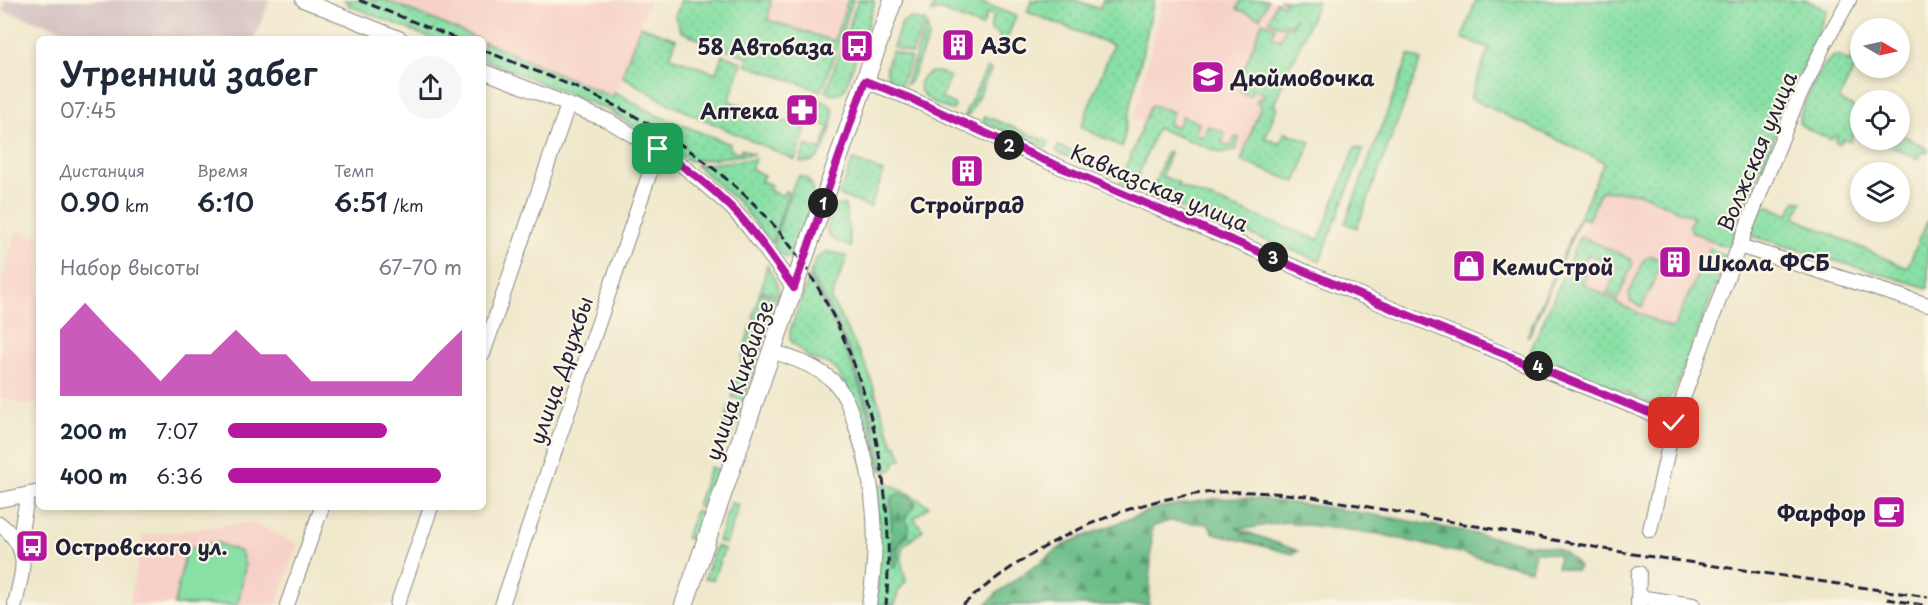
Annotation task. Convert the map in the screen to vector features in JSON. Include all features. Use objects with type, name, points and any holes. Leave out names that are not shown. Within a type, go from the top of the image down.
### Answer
[{"type":"main road","name":"улица Киквидзе","points":[[684,605],[892,0]]},
{"type":"street","points":[[303,0],[393,36]]},
{"type":"street","name":"Волжская улица","points":[[1650,530],[1674,423],[1739,246],[1794,108],[1849,0]]},
{"type":"street","points":[[486,72],[609,121],[682,165],[732,208],[794,288]]},
{"type":"street","name":"Кавказская улица","points":[[865,81],[907,97],[1044,160],[1393,309],[1674,423]]},
{"type":"street","points":[[486,345],[568,105]]},
{"type":"street","name":"улица Дружбы","points":[[502,605],[658,149]]},
{"type":"street","points":[[1739,246],[1928,306]]},
{"type":"street","points":[[772,351],[811,366],[825,375],[840,389],[849,406],[870,476],[873,501],[874,563],[869,605]]},
{"type":"street","points":[[0,500],[33,493]]},
{"type":"street","points":[[15,605],[23,559],[22,525],[33,493]]},
{"type":"street","points":[[287,605],[321,510]]},
{"type":"street","points":[[397,605],[430,510]]},
{"type":"street","points":[[0,524],[21,547]]},
{"type":"street","points":[[1639,573],[1638,601],[1693,605]]},
{"type":"shaded area","points":[[6,0],[270,0],[255,36],[85,36],[3,11]]},
{"type":"shaded area","points":[[386,0],[649,0],[620,83],[612,97],[486,42],[486,36],[472,36]]},
{"type":"shaded area","points":[[771,0],[848,0],[835,42],[768,20]]},
{"type":"shaded area","name":"Дюймовочка","points":[[1163,0],[1318,1],[1294,60],[1281,55],[1279,57],[1244,153],[1235,150],[1221,153],[1134,119]]},
{"type":"shaded area","points":[[1601,191],[1675,194],[1725,216],[1673,330],[1562,279]]},
{"type":"shaded area","points":[[17,229],[36,235],[36,404],[27,405],[0,397],[0,287]]},
{"type":"shaded area","points":[[810,275],[828,306],[851,354],[874,422],[883,471],[871,423],[849,355],[828,309],[809,278]]},
{"type":"shaded area","points":[[251,522],[298,544],[277,605],[129,605],[143,536]]},
{"type":"green space","points":[[343,0],[386,0],[472,36],[426,36],[348,5],[349,2]]},
{"type":"green space","points":[[681,0],[771,0],[768,20],[834,41],[848,0],[853,0],[822,91],[746,65],[748,57],[681,31],[675,17]]},
{"type":"green space","points":[[858,0],[874,0],[874,5],[845,89],[834,94],[829,93],[826,92]]},
{"type":"green space","points":[[936,0],[975,0],[1016,16],[1004,46],[998,44],[1000,35],[991,30],[994,16],[987,13],[982,27],[939,10],[931,13]]},
{"type":"green space","points":[[1032,0],[1075,0],[1099,9],[1103,0],[1154,0],[1122,147],[1081,127],[1113,45],[1027,12]]},
{"type":"green space","points":[[1241,0],[1268,0],[1260,18],[1237,9]]},
{"type":"green space","points":[[1280,0],[1318,1],[1274,105],[1277,107],[1265,138],[1280,144],[1285,132],[1311,142],[1296,182],[1241,161],[1261,105],[1256,103],[1258,98],[1262,100],[1264,94],[1253,89],[1250,96],[1245,94],[1240,90],[1239,82],[1262,22],[1275,27],[1272,37],[1280,40],[1286,26],[1292,28],[1295,17],[1291,25],[1285,23],[1283,27],[1269,21],[1276,2],[1284,5],[1285,2]]},
{"type":"green space","points":[[1476,0],[1806,0],[1827,10],[1730,244],[1723,246],[1691,231],[1690,225],[1693,217],[1639,193],[1601,191],[1588,220],[1581,217],[1529,336],[1527,336],[1604,162],[1470,98],[1489,48],[1462,38]]},
{"type":"green space","points":[[911,18],[925,21],[912,54],[893,47],[902,22]]},
{"type":"green space","points":[[927,24],[929,36],[910,82],[905,85]]},
{"type":"green space","points":[[640,26],[676,39],[670,57],[716,73],[722,55],[742,62],[729,101],[806,129],[795,160],[667,103],[622,76]]},
{"type":"green space","points":[[486,42],[612,97],[615,92],[654,114],[730,144],[729,149],[740,153],[741,149],[754,154],[690,161],[608,110],[486,60]]},
{"type":"green space","points":[[892,51],[911,58],[900,87],[890,80],[887,72]]},
{"type":"green space","points":[[1409,55],[1421,60],[1357,228],[1345,223]]},
{"type":"green space","points":[[1836,56],[1849,62],[1850,60],[1850,77],[1839,99],[1850,105],[1850,142],[1844,139],[1839,144],[1835,142],[1837,137],[1834,135],[1831,140],[1799,123],[1813,85],[1825,65]]},
{"type":"green space","points":[[987,68],[991,70],[970,113],[965,117],[966,111]]},
{"type":"green space","points":[[931,72],[939,72],[950,77],[941,98],[954,104],[953,110],[931,101],[920,90],[919,84]]},
{"type":"green space","points":[[822,100],[832,107],[833,112],[827,141],[816,159],[800,162],[806,145],[821,150],[829,127],[814,121]]},
{"type":"green space","points":[[1152,105],[1173,112],[1168,124],[1177,127],[1182,116],[1199,123],[1195,134],[1203,138],[1208,126],[1225,133],[1222,143],[1231,147],[1235,137],[1239,138],[1235,150],[1221,153],[1157,128],[1133,189],[1120,184]]},
{"type":"green space","points":[[985,116],[1049,142],[1047,148],[983,122]]},
{"type":"green space","points":[[1910,139],[1928,149],[1928,153],[1923,151],[1918,159],[1898,150],[1910,150]]},
{"type":"green space","points":[[1058,146],[1117,170],[1114,176],[1056,152]]},
{"type":"green space","points":[[1355,147],[1363,150],[1320,261],[1150,196],[1167,151],[1170,152],[1162,176],[1179,183],[1178,186],[1319,240]]},
{"type":"green space","points":[[755,159],[751,169],[764,175],[761,181],[771,185],[769,190],[782,196],[785,191],[788,192],[772,243],[738,202],[696,165]]},
{"type":"green space","points":[[853,160],[884,172],[870,207],[839,195]]},
{"type":"green space","points":[[799,176],[808,180],[812,187],[813,197],[808,220],[797,250],[793,256],[786,258],[774,245],[788,198]]},
{"type":"green space","points":[[1796,200],[1802,202],[1795,218],[1907,268],[1928,220],[1928,288],[1752,236],[1749,232],[1757,203],[1764,207],[1770,206],[1788,215]]},
{"type":"green space","points":[[845,205],[851,247],[835,240],[827,229],[835,206]]},
{"type":"green space","points":[[1580,236],[1629,258],[1633,263],[1618,298],[1607,293],[1618,267],[1588,254],[1580,271],[1587,274],[1583,284],[1617,301],[1616,303],[1673,329],[1710,248],[1725,256],[1726,259],[1675,390],[1665,401],[1649,403],[1530,352]]},
{"type":"green space","points":[[826,252],[847,257],[831,299],[867,368],[893,445],[897,446],[902,459],[895,461],[893,467],[888,471],[883,471],[865,394],[847,345],[810,275],[816,259]]},
{"type":"green space","points":[[1652,256],[1663,261],[1642,307],[1630,301],[1629,293],[1644,260]]},
{"type":"green space","points":[[767,265],[777,284],[779,296],[761,290]]},
{"type":"green space","points":[[809,278],[834,323],[854,371],[881,470],[875,465],[858,411],[838,372],[829,364],[809,358],[790,340],[790,331]]},
{"type":"green space","points":[[760,292],[779,299],[771,324],[753,318]]},
{"type":"green space","points":[[751,324],[769,330],[761,351],[745,346]]},
{"type":"green space","points":[[743,354],[759,358],[743,401],[732,397]]},
{"type":"green space","points":[[730,405],[741,409],[730,438],[721,435]]},
{"type":"green space","points":[[710,467],[719,470],[706,509],[697,506]]},
{"type":"green space","points":[[887,483],[929,506],[914,518],[923,530],[902,547],[902,565],[906,581],[898,592],[895,605],[876,605],[878,580],[876,486]],"holes":[[[891,499],[909,526],[908,535],[899,544],[893,531]]]},
{"type":"green space","points":[[898,493],[910,496],[916,503],[905,518],[909,531],[899,544],[896,568],[893,567],[892,561],[891,499]]},
{"type":"green space","points":[[1245,498],[1351,511],[1556,548],[1579,567],[1576,571],[1557,567],[1559,555],[1535,551],[1531,570],[1380,534],[1285,522],[1236,528],[1298,551],[1293,554],[1214,533],[1208,524],[1169,521],[1152,527],[1149,605],[986,605],[997,593],[1067,543],[1157,508],[1215,499]]},
{"type":"green space","points":[[731,503],[739,505],[726,544],[718,541]]},
{"type":"green space","points":[[695,511],[704,514],[695,541],[686,538]]},
{"type":"green space","points":[[218,543],[241,552],[245,566],[238,605],[174,605],[186,550],[200,544]]},
{"type":"green space","points":[[716,546],[724,549],[713,580],[705,578]]},
{"type":"railway","points":[[359,0],[449,36]]},
{"type":"railway","points":[[486,51],[626,111],[699,157],[733,184],[764,214],[807,270],[832,314],[852,359],[868,407],[879,456],[886,506],[888,556],[886,605]]},
{"type":"railway","points":[[963,605],[1019,563],[1082,528],[1151,503],[1220,492],[1264,492],[1307,496],[1633,554],[1928,597]]},
{"type":"railway","points":[[1887,599],[1923,605]]},
{"type":"place","name":"АЗС","points":[[958,45]]},
{"type":"place","name":"58 Автобаза","points":[[857,46]]},
{"type":"place","name":"Дюймовочка","points":[[1208,77]]},
{"type":"place","name":"Аптека","points":[[802,110]]},
{"type":"place","name":"Стройград","points":[[967,171]]},
{"type":"place","name":"Школа ФСБ","points":[[1675,262]]},
{"type":"place","name":"КемиСтрой","points":[[1469,266]]},
{"type":"place","name":"Фарфор","points":[[1889,512]]},
{"type":"place","name":"Островского ул.","points":[[32,546]]},
{"type":"route","points":[[658,149],[682,165],[732,208],[794,288],[865,81],[907,97],[1044,160],[1393,309],[1674,423]]}]
